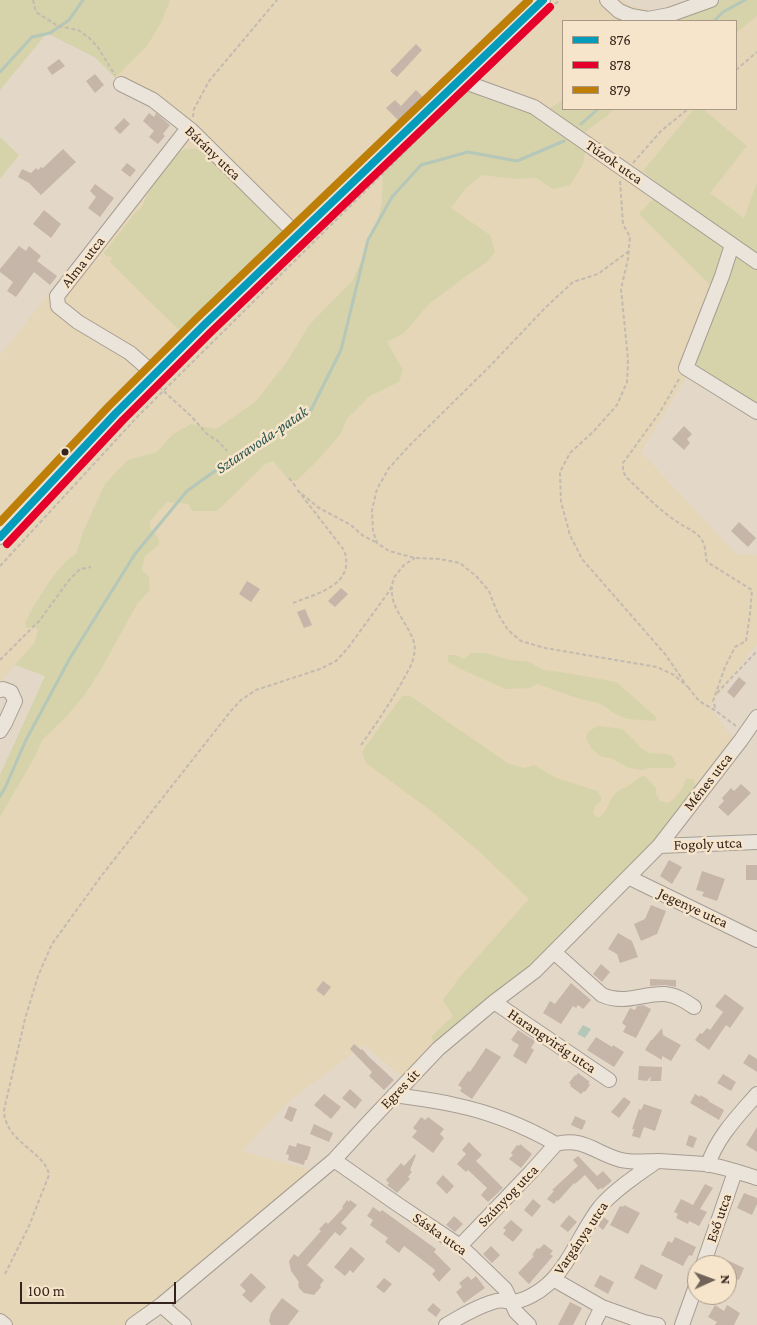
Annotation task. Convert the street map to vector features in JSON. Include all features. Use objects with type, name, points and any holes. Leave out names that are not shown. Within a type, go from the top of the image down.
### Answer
[{"type":"street","points":[[607,0],[619,11],[631,16],[648,19],[669,15],[712,0]]},
{"type":"street","points":[[0,537],[152,376],[463,78],[548,3]]},
{"type":"street","name":"Túzok utca","points":[[463,78],[472,85],[534,106],[757,262]]},
{"type":"street","name":"Bárány utca","points":[[121,84],[153,100],[189,129],[297,235]]},
{"type":"street","name":"Alma utca","points":[[152,376],[130,353],[78,322],[58,306],[57,296],[189,129]]},
{"type":"street","points":[[732,245],[686,368],[757,412]]},
{"type":"street","points":[[0,690],[3,689],[11,692],[15,701],[0,731]]},
{"type":"street","name":"Ménes utca","points":[[659,846],[757,717]]},
{"type":"street","name":"Fogoly utca","points":[[659,846],[757,842]]},
{"type":"street","name":"Egres út","points":[[133,1325],[334,1160],[438,1049],[494,1002],[535,971],[659,846]]},
{"type":"street","name":"Jegenye utca","points":[[628,877],[757,940]]},
{"type":"street","points":[[554,952],[602,995],[608,998],[624,1000],[667,994],[676,996],[694,1007]]},
{"type":"street","name":"Harangvirág utca","points":[[494,1002],[609,1080]]},
{"type":"street","points":[[708,1165],[718,1141],[757,1094]]},
{"type":"street","points":[[394,1095],[457,1105],[513,1123],[556,1144],[578,1142],[609,1157],[626,1161],[657,1161],[708,1165],[757,1178]]},
{"type":"street","name":"Szúnyog utca","points":[[460,1246],[556,1144]]},
{"type":"street","name":"Sáska utca","points":[[334,1160],[460,1246],[505,1289],[516,1312],[529,1325]]},
{"type":"street","name":"Vargánya utca","points":[[446,1325],[490,1303],[503,1300],[511,1302],[520,1300],[537,1292],[553,1279],[601,1206],[633,1178],[657,1161]]},
{"type":"street","name":"Eső utca","points":[[706,1255],[735,1172]]},
{"type":"street","points":[[553,1279],[602,1307],[658,1325]]},
{"type":"street","points":[[160,1304],[184,1325]]},
{"type":"street","points":[[682,1325],[689,1305]]},
{"type":"street","points":[[593,1325],[602,1307]]},
{"type":"street","points":[[0,1321],[5,1325]]},
{"type":"path","points":[[34,0],[36,12],[58,26],[78,30],[88,37],[97,46],[121,84]]},
{"type":"path","points":[[189,129],[194,109],[209,81],[277,0]]},
{"type":"path","points":[[548,3],[560,0]]},
{"type":"path","points":[[737,69],[757,52]]},
{"type":"path","points":[[687,110],[661,131],[622,168],[623,224],[630,237],[628,259],[621,289],[628,359],[627,382],[617,405],[594,432],[570,453],[560,472],[560,502],[570,535],[582,559],[665,654],[699,701],[738,728],[741,740]]},
{"type":"path","points":[[0,566],[140,415],[444,113]]},
{"type":"path","points":[[377,543],[373,531],[372,510],[377,489],[389,468],[546,307],[573,282],[598,274],[629,251]]},
{"type":"path","points":[[686,368],[660,412],[623,463],[623,470],[626,477],[640,490],[675,521],[702,540],[707,562],[752,590],[746,641],[735,647],[725,667],[713,701],[716,711]]},
{"type":"path","points":[[152,376],[164,391],[227,451]]},
{"type":"path","points":[[289,478],[344,550],[347,560],[342,578],[334,585],[293,603]]},
{"type":"path","points":[[296,488],[319,508],[351,525],[362,535],[389,551],[415,558],[440,559],[460,564],[477,577],[489,590],[498,614],[508,630],[521,641],[545,648],[657,667],[674,675],[688,686]]},
{"type":"path","points":[[5,1274],[29,1226],[49,1175],[48,1168],[21,1143],[8,1125],[4,1117],[4,1110],[38,976],[52,944],[102,875],[235,706],[256,690],[320,669],[336,661],[390,590],[395,576],[404,565],[415,558]]},
{"type":"path","points":[[0,660],[40,620],[69,580],[80,570],[91,567]]},
{"type":"path","points":[[361,745],[392,700],[414,656],[415,644],[392,599],[393,582]]},
{"type":"path","points":[[715,695],[757,651]]},
{"type":"shaded area","points":[[0,0],[170,0],[162,21],[147,46],[115,78],[96,58],[47,33],[0,90]]},
{"type":"shaded area","points":[[170,0],[623,0],[629,5],[649,10],[667,9],[692,0],[721,0],[700,8],[643,20],[562,20],[562,101],[540,114],[523,112],[504,106],[482,97],[474,91],[383,165],[382,203],[375,229],[353,280],[310,324],[286,363],[255,402],[216,429],[191,424],[173,434],[157,452],[128,460],[105,484],[84,530],[76,554],[65,562],[51,579],[25,623],[38,630],[35,642],[0,683],[0,355],[180,129],[152,105],[111,84],[162,21]]},
{"type":"shaded area","points":[[721,0],[757,0],[757,16],[737,32],[737,20],[643,20],[700,8]]},
{"type":"shaded area","points":[[757,16],[757,183],[744,218],[710,193],[747,146],[704,110],[737,110],[737,32]]},
{"type":"shaded area","points":[[461,90],[474,91],[482,97],[523,112],[540,114],[562,101],[562,110],[613,110],[584,133],[585,152],[583,164],[570,185],[553,189],[536,178],[514,179],[482,175],[466,188],[451,208],[490,235],[495,252],[487,262],[429,304],[403,334],[387,342],[403,370],[399,382],[370,396],[347,419],[340,435],[296,481],[288,479],[273,461],[265,464],[217,511],[193,511],[188,504],[167,502],[150,521],[150,528],[159,539],[159,545],[145,556],[142,570],[149,577],[150,590],[137,604],[99,673],[83,697],[42,740],[36,755],[0,817],[0,775],[45,676],[15,665],[35,642],[38,630],[34,627],[26,628],[25,623],[51,579],[65,562],[76,554],[84,530],[105,484],[128,460],[157,452],[173,434],[191,424],[216,429],[255,402],[286,363],[310,324],[353,280],[375,229],[382,203],[383,165]]},
{"type":"shaded area","points":[[613,110],[693,110],[643,171],[664,188],[713,288],[694,365],[641,452],[736,554],[757,555],[757,644],[710,706],[735,742],[591,902],[402,1077],[364,1045],[287,1103],[242,1151],[314,1171],[159,1302],[126,1325],[13,1325],[0,1314],[0,817],[36,755],[42,740],[83,697],[99,673],[137,604],[150,590],[149,577],[142,570],[145,556],[159,545],[150,528],[150,521],[167,502],[189,504],[273,461],[288,479],[340,436],[347,419],[370,396],[399,382],[403,370],[387,342],[403,334],[429,304],[487,262],[490,235],[450,208],[466,188],[482,175],[514,179],[536,178],[553,189],[584,133]]},
{"type":"shaded area","points":[[693,110],[704,110],[747,146],[710,193],[744,218],[757,183],[757,404],[694,365],[713,288],[639,214],[664,188],[643,171]]},
{"type":"shaded area","points":[[0,137],[19,155],[0,179]]},
{"type":"shaded area","points":[[186,149],[197,149],[206,154],[283,228],[286,235],[285,239],[189,331],[180,331],[110,262],[113,257],[106,256],[104,253],[141,208],[164,163],[175,154]]},
{"type":"shaded area","points":[[472,653],[485,653],[510,660],[529,662],[543,670],[616,682],[656,717],[655,721],[628,719],[614,713],[601,704],[538,684],[529,688],[506,689],[448,662],[448,655],[455,655],[464,659]]},
{"type":"shaded area","points":[[402,696],[410,696],[509,764],[525,768],[534,765],[556,778],[598,791],[601,801],[593,811],[594,815],[598,818],[602,816],[616,793],[642,777],[645,776],[656,788],[656,794],[660,801],[668,803],[679,793],[686,779],[693,779],[695,784],[693,791],[661,833],[551,949],[434,1042],[431,1037],[453,1016],[443,1000],[460,977],[529,899],[482,854],[434,813],[366,763],[362,752]]},
{"type":"shaded area","points":[[598,726],[622,729],[642,749],[649,753],[667,754],[673,757],[676,764],[673,768],[648,768],[642,770],[629,768],[611,758],[602,757],[592,749],[586,738],[589,731]]},
{"type":"shaded area","points":[[583,1025],[591,1029],[585,1038],[577,1034]]},
{"type":"building","points":[[416,44],[422,50],[397,77],[390,71]]},
{"type":"building","points":[[59,59],[65,66],[52,75],[47,68]]},
{"type":"building","points":[[95,74],[104,85],[95,93],[86,81]]},
{"type":"building","points":[[416,90],[423,97],[412,109],[414,111],[401,123],[386,108],[395,100],[401,106]]},
{"type":"building","points":[[149,113],[154,117],[156,113],[170,125],[163,134],[165,136],[158,144],[149,137],[154,131],[143,121]]},
{"type":"building","points":[[124,118],[130,124],[120,134],[114,128]]},
{"type":"building","points":[[63,149],[76,162],[41,195],[29,183],[18,177],[22,169],[31,173],[36,168],[38,170],[41,167],[43,168]]},
{"type":"building","points":[[127,163],[136,170],[130,177],[121,170]]},
{"type":"building","points":[[95,184],[114,198],[100,217],[88,208],[96,197],[90,191]]},
{"type":"building","points":[[44,210],[61,224],[51,238],[33,224]]},
{"type":"building","points":[[19,246],[26,251],[29,246],[41,256],[37,261],[57,276],[50,285],[34,272],[16,297],[7,291],[13,282],[0,272],[0,269]]},
{"type":"building","points":[[684,426],[692,434],[687,439],[690,443],[684,450],[672,439]]},
{"type":"building","points":[[739,522],[756,538],[748,547],[731,531]]},
{"type":"building","points":[[247,581],[260,589],[251,602],[239,594]]},
{"type":"building","points":[[341,588],[348,594],[335,607],[328,601]]},
{"type":"building","points":[[305,609],[312,625],[304,628],[297,612]]},
{"type":"building","points":[[739,677],[746,683],[734,698],[727,692]]},
{"type":"building","points":[[741,784],[751,793],[728,816],[718,807],[724,801],[722,798],[731,788],[734,791]]},
{"type":"building","points":[[669,860],[682,867],[672,884],[660,876]]},
{"type":"building","points":[[746,865],[757,865],[757,880],[746,880]]},
{"type":"building","points":[[702,871],[725,879],[717,901],[702,896],[704,892],[696,890]]},
{"type":"building","points":[[651,905],[666,911],[657,934],[641,941],[634,924],[645,919]]},
{"type":"building","points":[[618,933],[632,941],[638,957],[620,963],[617,954],[608,949]]},
{"type":"building","points":[[601,964],[610,972],[602,982],[593,974]]},
{"type":"building","points":[[650,979],[676,980],[676,987],[665,985],[650,986]]},
{"type":"building","points":[[323,981],[331,987],[324,996],[316,990]]},
{"type":"building","points":[[571,983],[591,1000],[583,1009],[578,1005],[576,1008],[573,1006],[561,1024],[543,1013],[550,1001],[555,1004]]},
{"type":"building","points":[[725,994],[744,1008],[730,1028],[726,1025],[709,1050],[695,1040],[707,1028],[710,1030],[723,1012],[715,1006]]},
{"type":"building","points":[[643,1005],[651,1009],[636,1038],[623,1032],[626,1026],[622,1023],[630,1008],[635,1010],[637,1006]]},
{"type":"building","points":[[662,1028],[663,1035],[681,1045],[671,1061],[662,1056],[662,1060],[645,1050]]},
{"type":"building","points":[[518,1030],[535,1041],[531,1048],[534,1050],[526,1064],[513,1056],[519,1045],[511,1040]]},
{"type":"building","points":[[596,1037],[624,1052],[614,1067],[587,1050]]},
{"type":"building","points":[[354,1044],[362,1049],[394,1080],[384,1090],[369,1076],[372,1072],[350,1049]]},
{"type":"building","points":[[486,1048],[501,1057],[472,1099],[460,1091],[462,1088],[458,1085],[468,1071],[470,1072]]},
{"type":"building","points":[[749,1054],[757,1059],[757,1072],[743,1063]]},
{"type":"building","points":[[639,1066],[662,1067],[661,1081],[650,1081],[651,1076],[647,1081],[638,1080]]},
{"type":"building","points":[[578,1073],[590,1082],[585,1092],[581,1094],[570,1086],[569,1083]]},
{"type":"building","points":[[723,1074],[736,1082],[731,1091],[717,1083]]},
{"type":"building","points":[[350,1089],[362,1100],[355,1109],[342,1098]]},
{"type":"building","points":[[324,1094],[341,1107],[331,1119],[314,1105]]},
{"type":"building","points":[[695,1094],[700,1097],[700,1095],[724,1110],[719,1120],[690,1103]]},
{"type":"building","points":[[624,1097],[631,1102],[619,1118],[611,1112]]},
{"type":"building","points":[[644,1104],[662,1110],[655,1131],[644,1127],[640,1138],[632,1136],[634,1129],[632,1129],[639,1109],[641,1110]]},
{"type":"building","points":[[289,1106],[297,1109],[292,1122],[284,1118]]},
{"type":"building","points":[[575,1116],[586,1121],[582,1130],[571,1125]]},
{"type":"building","points":[[421,1117],[425,1120],[428,1117],[444,1129],[440,1134],[444,1138],[433,1153],[412,1137],[417,1131],[413,1128]]},
{"type":"building","points":[[314,1124],[333,1133],[329,1142],[310,1134]]},
{"type":"building","points":[[757,1127],[757,1152],[746,1145]]},
{"type":"building","points":[[689,1135],[697,1138],[693,1148],[686,1145]]},
{"type":"building","points":[[469,1142],[482,1155],[476,1161],[503,1188],[488,1202],[481,1195],[487,1188],[468,1170],[466,1172],[457,1164],[466,1154],[462,1150]]},
{"type":"building","points":[[297,1143],[311,1147],[304,1165],[288,1160],[289,1155],[286,1154],[289,1145],[296,1147]]},
{"type":"building","points":[[520,1144],[532,1154],[521,1168],[509,1159],[513,1155],[511,1153]]},
{"type":"building","points":[[415,1154],[410,1170],[412,1172],[408,1177],[410,1179],[397,1193],[387,1185],[389,1183],[386,1180],[401,1163],[404,1166]]},
{"type":"building","points":[[578,1156],[597,1176],[603,1171],[612,1181],[598,1190],[585,1175],[574,1183],[554,1204],[547,1199],[554,1191],[552,1190],[578,1166],[573,1160]]},
{"type":"building","points":[[443,1175],[454,1186],[447,1194],[436,1183]]},
{"type":"building","points":[[705,1184],[713,1188],[700,1209],[707,1212],[699,1226],[689,1221],[688,1224],[676,1218],[678,1214],[674,1212],[681,1199],[693,1205]]},
{"type":"building","points":[[744,1193],[757,1198],[757,1204],[752,1215],[737,1208]]},
{"type":"building","points":[[533,1199],[541,1206],[532,1217],[524,1210]]},
{"type":"building","points":[[347,1200],[357,1205],[341,1223],[347,1228],[340,1236],[335,1232],[307,1265],[324,1280],[320,1285],[321,1287],[314,1295],[304,1293],[299,1288],[299,1282],[291,1271],[289,1261],[294,1254],[298,1257],[321,1231],[319,1229],[326,1222],[328,1224],[343,1208]]},
{"type":"building","points":[[624,1205],[640,1213],[628,1234],[610,1225],[620,1206],[623,1207]]},
{"type":"building","points":[[373,1207],[380,1212],[382,1210],[436,1249],[434,1252],[451,1269],[439,1282],[432,1274],[435,1271],[434,1269],[404,1246],[399,1253],[385,1242],[388,1238],[370,1225],[373,1220],[367,1216]]},
{"type":"building","points":[[569,1215],[577,1222],[568,1232],[560,1226]]},
{"type":"building","points":[[454,1216],[463,1224],[455,1232],[446,1225]]},
{"type":"building","points":[[603,1217],[609,1221],[603,1230],[598,1226]]},
{"type":"building","points":[[511,1220],[523,1230],[513,1242],[503,1234],[506,1230],[503,1228]]},
{"type":"building","points":[[675,1237],[696,1247],[692,1255],[687,1255],[683,1266],[661,1255],[668,1241],[672,1243]]},
{"type":"building","points":[[544,1244],[553,1251],[550,1254],[553,1256],[529,1284],[518,1273],[534,1256],[532,1255],[537,1248],[539,1249]]},
{"type":"building","points":[[491,1246],[500,1255],[492,1263],[483,1254]]},
{"type":"building","points":[[351,1247],[365,1259],[353,1273],[350,1270],[345,1276],[334,1267]]},
{"type":"building","points":[[641,1264],[663,1275],[656,1290],[634,1278]]},
{"type":"building","points":[[737,1265],[744,1268],[739,1280],[737,1279]]},
{"type":"building","points":[[251,1273],[266,1287],[251,1303],[242,1295],[246,1291],[240,1285]]},
{"type":"building","points":[[600,1275],[614,1282],[608,1294],[594,1286]]},
{"type":"building","points":[[468,1276],[471,1280],[476,1276],[485,1288],[464,1303],[456,1292],[462,1287],[459,1283]]},
{"type":"building","points":[[384,1278],[392,1284],[384,1293],[376,1287]]},
{"type":"building","points":[[282,1298],[299,1311],[288,1325],[271,1325],[269,1321],[271,1313]]},
{"type":"building","points":[[570,1302],[582,1308],[573,1325],[558,1325]]},
{"type":"building","points":[[433,1303],[441,1310],[436,1317],[427,1310]]},
{"type":"building","points":[[715,1305],[724,1311],[727,1305],[740,1313],[734,1325],[715,1325],[717,1322],[708,1317]]},
{"type":"waterway","points":[[0,72],[32,37],[50,33],[69,20],[83,0]]},
{"type":"waterway","name":"Sztaravoda-patak","points":[[715,20],[723,12],[745,0]]},
{"type":"waterway","name":"Sztaravoda-patak","points":[[581,124],[597,110]]},
{"type":"waterway","name":"Sztaravoda-patak","points":[[0,796],[26,740],[70,658],[135,554],[187,491],[250,446],[311,410],[341,350],[368,240],[392,197],[421,165],[468,152],[517,161],[564,141]]},
{"type":"transit line","name":"879","points":[[0,522],[109,406],[197,318],[529,0]]},
{"type":"transit line","name":"876","points":[[0,537],[116,413],[204,325],[543,0]]},
{"type":"transit line","name":"878","points":[[7,544],[123,420],[211,332],[550,7]]}]
